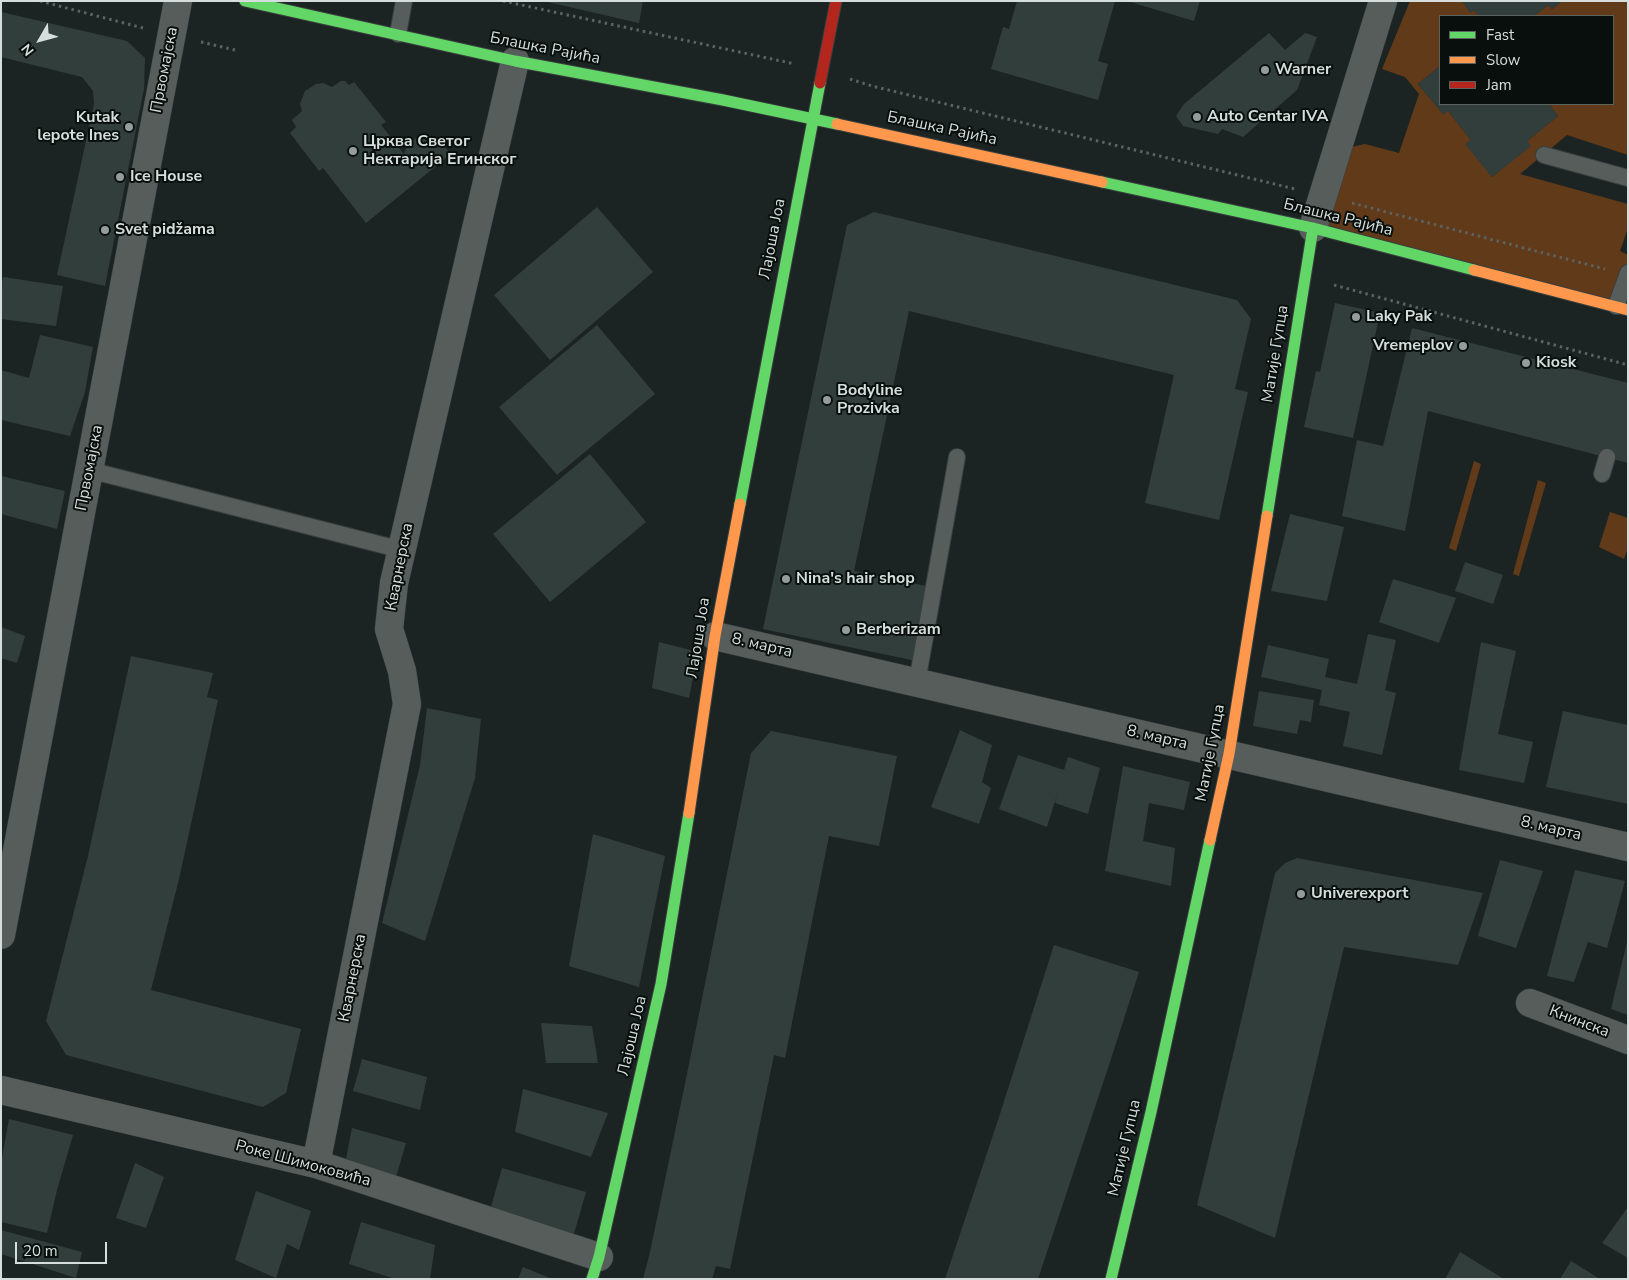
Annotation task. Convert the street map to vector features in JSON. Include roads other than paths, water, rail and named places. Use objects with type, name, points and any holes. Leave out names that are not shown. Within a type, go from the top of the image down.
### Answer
[{"type":"street","name":"Првомајска","points":[[1,936],[178,1]]},
{"type":"street","name":"Блашка Рајића","points":[[245,1],[515,60],[813,118],[1313,228],[1622,308]]},
{"type":"street","name":"Лајоша Јоа","points":[[595,1268],[661,984],[691,802],[715,636],[836,1]]},
{"type":"street","points":[[1313,228],[1383,1]]},
{"type":"street","name":"Кварнерска","points":[[316,1164],[407,704],[402,671],[389,628],[394,583],[515,60]]},
{"type":"street","name":"Матије Гупца","points":[[1111,1279],[1151,1112],[1229,754],[1313,228]]},
{"type":"street","name":"8. марта","points":[[715,636],[1628,847]]},
{"type":"street","name":"Книнска","points":[[1530,1003],[1628,1040]]},
{"type":"street","name":"Роке Шимоковића","points":[[1,1090],[316,1164],[595,1268]]},
{"type":"lane","points":[[398,34],[404,1]]},
{"type":"lane","points":[[1544,155],[1628,178]]},
{"type":"lane","points":[[1622,308],[1627,274]]},
{"type":"lane","points":[[917,682],[957,457]]},
{"type":"lane","points":[[1602,474],[1607,457]]},
{"type":"lane","points":[[89,470],[402,550]]},
{"type":"place","name":"Warner","points":[[1265,70]]},
{"type":"place","name":"Auto Centar IVA","points":[[1197,117]]},
{"type":"place","name":"Kutak lepote Ines","points":[[129,127]]},
{"type":"place","name":"Црква Светог Нектарија Егинског","points":[[353,151]]},
{"type":"place","name":"Ice House","points":[[120,177]]},
{"type":"place","name":"Svet pidžama","points":[[105,230]]},
{"type":"place","name":"Laky Pak","points":[[1356,317]]},
{"type":"place","name":"Vremeplov","points":[[1463,346]]},
{"type":"place","name":"Kiosk","points":[[1526,363]]},
{"type":"place","name":"Bodyline Prozivka","points":[[827,400]]},
{"type":"place","name":"Nina's hair shop","points":[[786,579]]},
{"type":"place","name":"Berberizam","points":[[846,630]]},
{"type":"place","name":"Univerexport","points":[[1301,894]]}]
